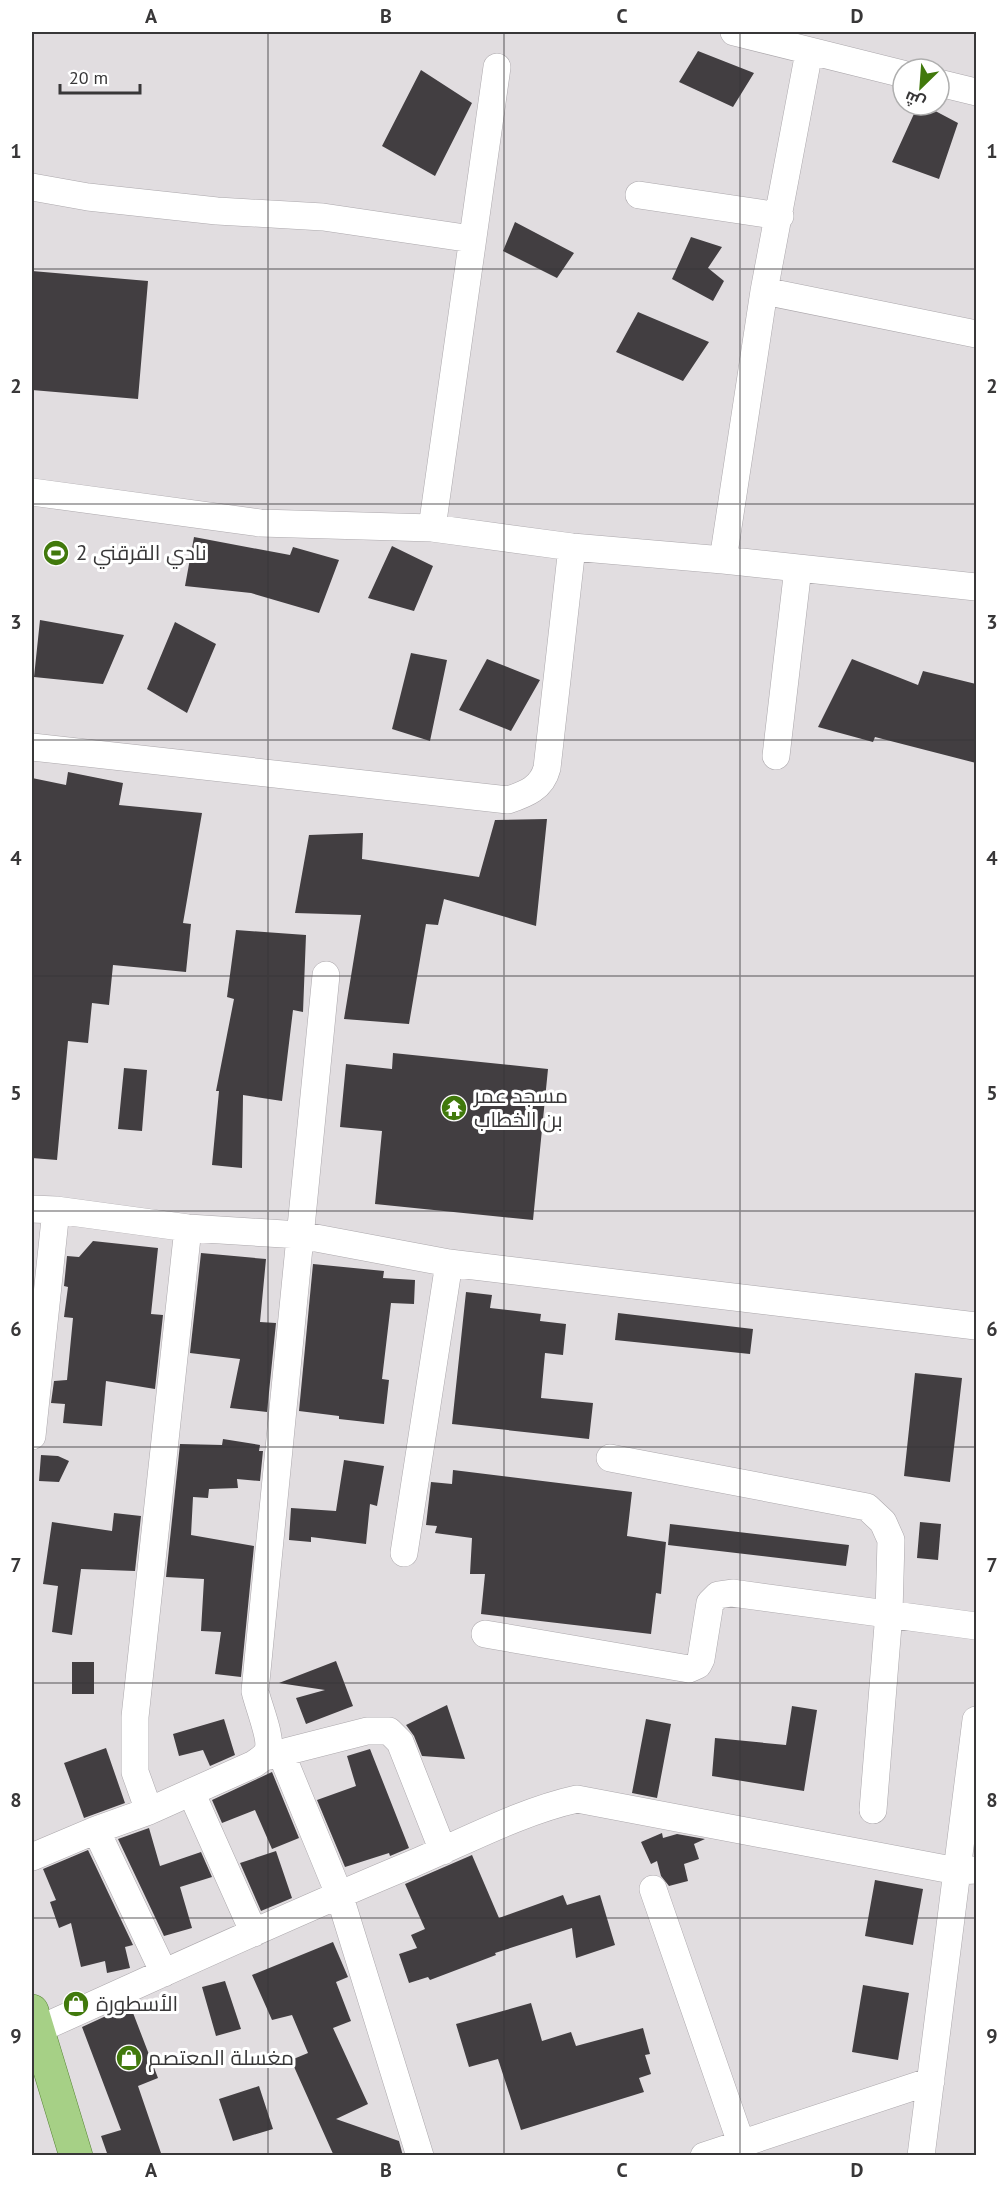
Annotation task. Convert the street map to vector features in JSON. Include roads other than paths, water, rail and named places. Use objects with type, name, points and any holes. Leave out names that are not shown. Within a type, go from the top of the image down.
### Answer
[{"type":"main road","points":[[34,2021],[76,2156]]},
{"type":"street","points":[[734,32],[891,71]]},
{"type":"street","points":[[723,560],[764,291],[780,216],[809,52]]},
{"type":"street","points":[[432,528],[497,67]]},
{"type":"street","points":[[951,86],[976,92]]},
{"type":"street","points":[[32,187],[88,197],[217,211],[323,217],[472,239]]},
{"type":"street","points":[[639,195],[780,216]]},
{"type":"street","points":[[764,291],[976,334]]},
{"type":"street","points":[[32,492],[260,523],[432,528],[573,547],[723,560],[976,587]]},
{"type":"street","points":[[32,747],[508,800],[519,796],[537,787],[545,778],[573,547]]},
{"type":"street","points":[[776,756],[798,568]]},
{"type":"street","points":[[326,975],[255,1691],[267,1729],[269,1748],[339,1894],[420,2156]]},
{"type":"street","points":[[32,1436],[44,1209],[188,1228],[300,1235],[449,1263],[976,1326]]},
{"type":"street","points":[[149,1811],[135,1772],[135,1717],[188,1228]]},
{"type":"street","points":[[404,1553],[449,1263]]},
{"type":"street","points":[[610,1458],[867,1508],[883,1522],[891,1540],[889,1613],[873,1810]]},
{"type":"street","points":[[485,1634],[689,1670],[698,1665],[701,1659],[711,1603],[718,1595],[732,1593],[976,1626]]},
{"type":"street","points":[[921,2156],[931,2081],[967,1870],[976,1720]]},
{"type":"street","points":[[32,1857],[149,1811],[272,1755],[367,1731],[389,1731],[400,1742],[442,1851]]},
{"type":"street","points":[[191,1792],[254,1933]]},
{"type":"street","points":[[34,2021],[164,1973],[339,1894],[556,1804],[577,1799],[967,1870]]},
{"type":"street","points":[[96,1830],[164,1973]]},
{"type":"street","points":[[653,1889],[741,2143]]},
{"type":"street","points":[[704,2156],[931,2081]]},
{"type":"place","name":"نادي القرقني 2","points":[[56,553]]},
{"type":"place","name":"مسجد عمر بن الخطاب","points":[[454,1108]]},
{"type":"place","name":"الأسطورة","points":[[76,2004]]},
{"type":"place","name":"مغسلة المعتصم","points":[[129,2058]]}]
